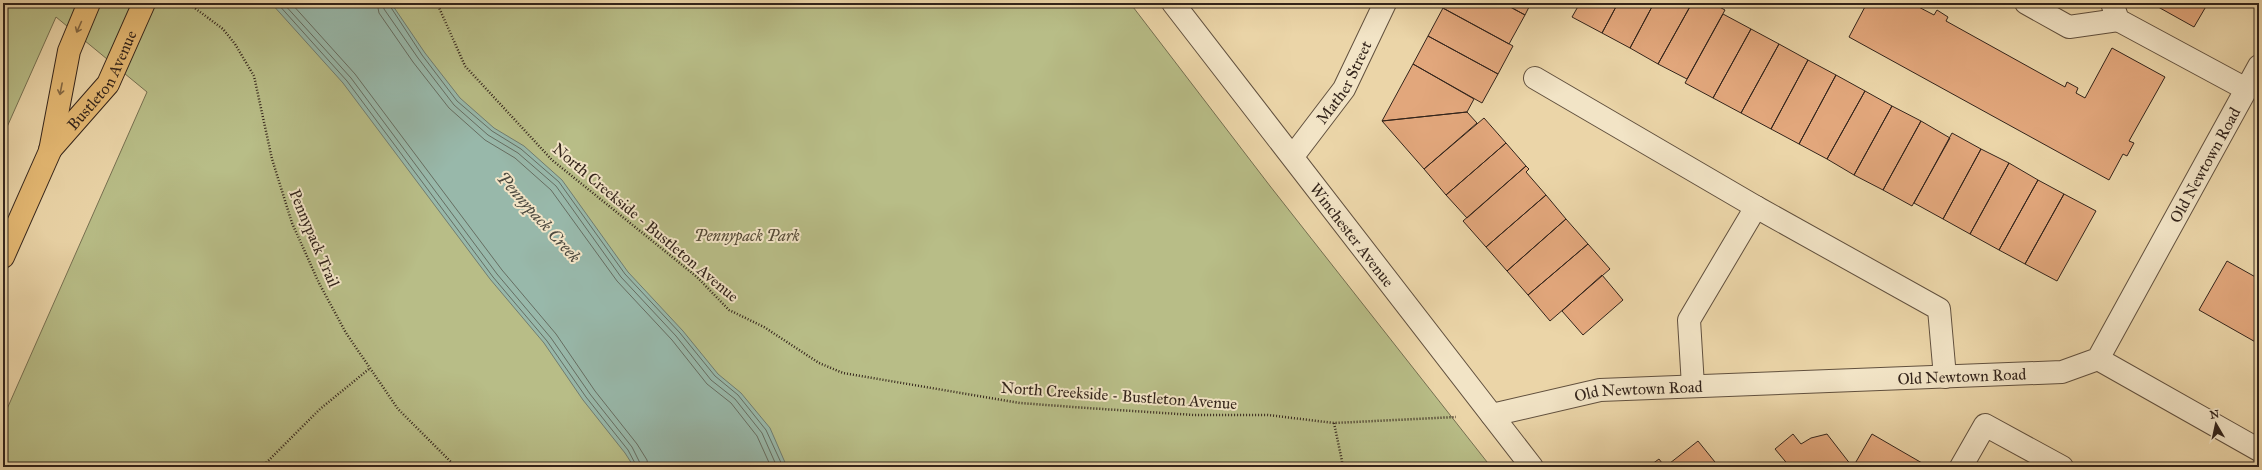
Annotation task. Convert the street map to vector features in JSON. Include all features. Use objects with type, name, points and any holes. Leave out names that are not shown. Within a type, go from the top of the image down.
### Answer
[{"type":"main road","name":"Bustleton Avenue","points":[[3,257],[50,151],[69,51],[90,3]]},
{"type":"main road","name":"Bustleton Avenue","points":[[50,151],[108,84],[144,3]]},
{"type":"street","name":"Winchester Avenue","points":[[1173,3],[1293,156],[1532,467]]},
{"type":"street","name":"Mather Street","points":[[1293,156],[1344,89],[1385,3]]},
{"type":"street","points":[[2026,3],[2069,27],[2115,11],[2246,89]]},
{"type":"street","name":"Old Newtown Road","points":[[1492,416],[1600,390],[2062,372],[2098,359],[2259,66]]},
{"type":"street","points":[[1535,78],[1756,207],[1939,309],[1945,376]]},
{"type":"street","points":[[1693,386],[1689,320],[1756,207]]},
{"type":"street","points":[[2098,359],[2259,450]]},
{"type":"street","points":[[1961,467],[1985,425],[2062,467]]},
{"type":"path","name":"Pennypack Trail","points":[[188,3],[222,29],[235,44],[254,76],[272,159],[298,237],[332,308],[369,369],[403,415],[456,467]]},
{"type":"path","name":"North Creekside - Bustleton Avenue","points":[[437,3],[466,66],[552,160],[697,277],[729,310],[764,327],[819,363],[843,373],[1020,403],[1194,415],[1268,415],[1334,423],[1492,416]]},
{"type":"path","points":[[262,467],[320,409],[369,369]]},
{"type":"path","points":[[1334,423],[1342,467]]},
{"type":"green space","name":"Pennypack Park","points":[[3,3],[1130,3],[1270,186],[1491,467],[3,467],[3,418],[147,92],[56,17],[3,136]]},
{"type":"water","name":"Pennypack Creek","points":[[271,3],[391,3],[425,53],[460,98],[494,128],[524,146],[562,180],[628,272],[683,331],[718,374],[741,393],[770,428],[787,467],[634,467],[625,453],[583,400],[544,343],[490,279],[343,83]]},
{"type":"building","points":[[1441,3],[1503,3],[1525,15],[1509,44],[1439,6]]},
{"type":"building","points":[[1503,3],[1531,3],[1525,15]]},
{"type":"building","points":[[1580,3],[1618,3],[1602,33],[1572,17]]},
{"type":"building","points":[[1618,3],[1654,3],[1630,48],[1602,33]]},
{"type":"building","points":[[1654,3],[1692,3],[1658,64],[1630,48]]},
{"type":"building","points":[[1692,3],[1712,3],[1725,10],[1687,79],[1658,64]]},
{"type":"building","points":[[1867,3],[1911,3],[1934,15],[1937,10],[1948,17],[1946,21],[2065,87],[2067,82],[2078,88],[2076,93],[2085,98],[2112,48],[2165,77],[2129,141],[2134,143],[2127,156],[2123,154],[2109,180],[1849,37]]},
{"type":"building","points":[[2151,3],[2208,3],[2194,27]]},
{"type":"building","points":[[1443,8],[1513,46],[1498,74],[1428,36]]},
{"type":"building","points":[[1723,14],[1751,29],[1713,98],[1685,83]]},
{"type":"building","points":[[1751,29],[1779,44],[1741,113],[1713,98]]},
{"type":"building","points":[[1428,36],[1498,74],[1482,103],[1413,64]]},
{"type":"building","points":[[1779,44],[1808,60],[1771,129],[1741,113]]},
{"type":"building","points":[[1808,60],[1836,75],[1799,144],[1771,129]]},
{"type":"building","points":[[1413,64],[1474,99],[1467,112],[1382,121]]},
{"type":"building","points":[[1836,75],[1865,91],[1827,159],[1799,144]]},
{"type":"building","points":[[1865,91],[1892,106],[1854,175],[1827,159]]},
{"type":"building","points":[[1892,106],[1921,121],[1883,190],[1854,175]]},
{"type":"building","points":[[1467,112],[1477,123],[1424,169],[1382,121]]},
{"type":"building","points":[[1484,118],[1506,143],[1446,195],[1424,169]]},
{"type":"building","points":[[1921,121],[1950,138],[1912,206],[1883,190]]},
{"type":"building","points":[[1952,133],[1981,149],[1943,219],[1914,203]]},
{"type":"building","points":[[1506,143],[1526,166],[1467,218],[1446,195]]},
{"type":"building","points":[[1981,149],[2009,163],[1970,234],[1943,219]]},
{"type":"building","points":[[2009,163],[2038,180],[1999,250],[1970,234]]},
{"type":"building","points":[[1526,166],[1529,169],[1526,172],[1546,195],[1486,247],[1463,221]]},
{"type":"building","points":[[2038,180],[2064,194],[2025,264],[1999,250]]},
{"type":"building","points":[[2064,194],[2096,211],[2057,281],[2025,264]]},
{"type":"building","points":[[1546,195],[1566,219],[1507,271],[1486,247]]},
{"type":"building","points":[[1566,219],[1588,244],[1528,295],[1507,271]]},
{"type":"building","points":[[1588,244],[1610,269],[1550,321],[1528,295]]},
{"type":"building","points":[[2227,261],[2259,279],[2259,344],[2199,310]]},
{"type":"building","points":[[1602,275],[1623,300],[1583,335],[1562,311]]},
{"type":"building","points":[[1793,434],[1801,444],[1811,438],[1827,434],[1851,465],[1850,467],[1790,467],[1775,449]]},
{"type":"building","points":[[1872,434],[1903,452],[1929,467],[1853,467]]},
{"type":"building","points":[[1698,441],[1719,467],[1665,467]]},
{"type":"building","points":[[1659,459],[1665,467],[1648,467]]}]
